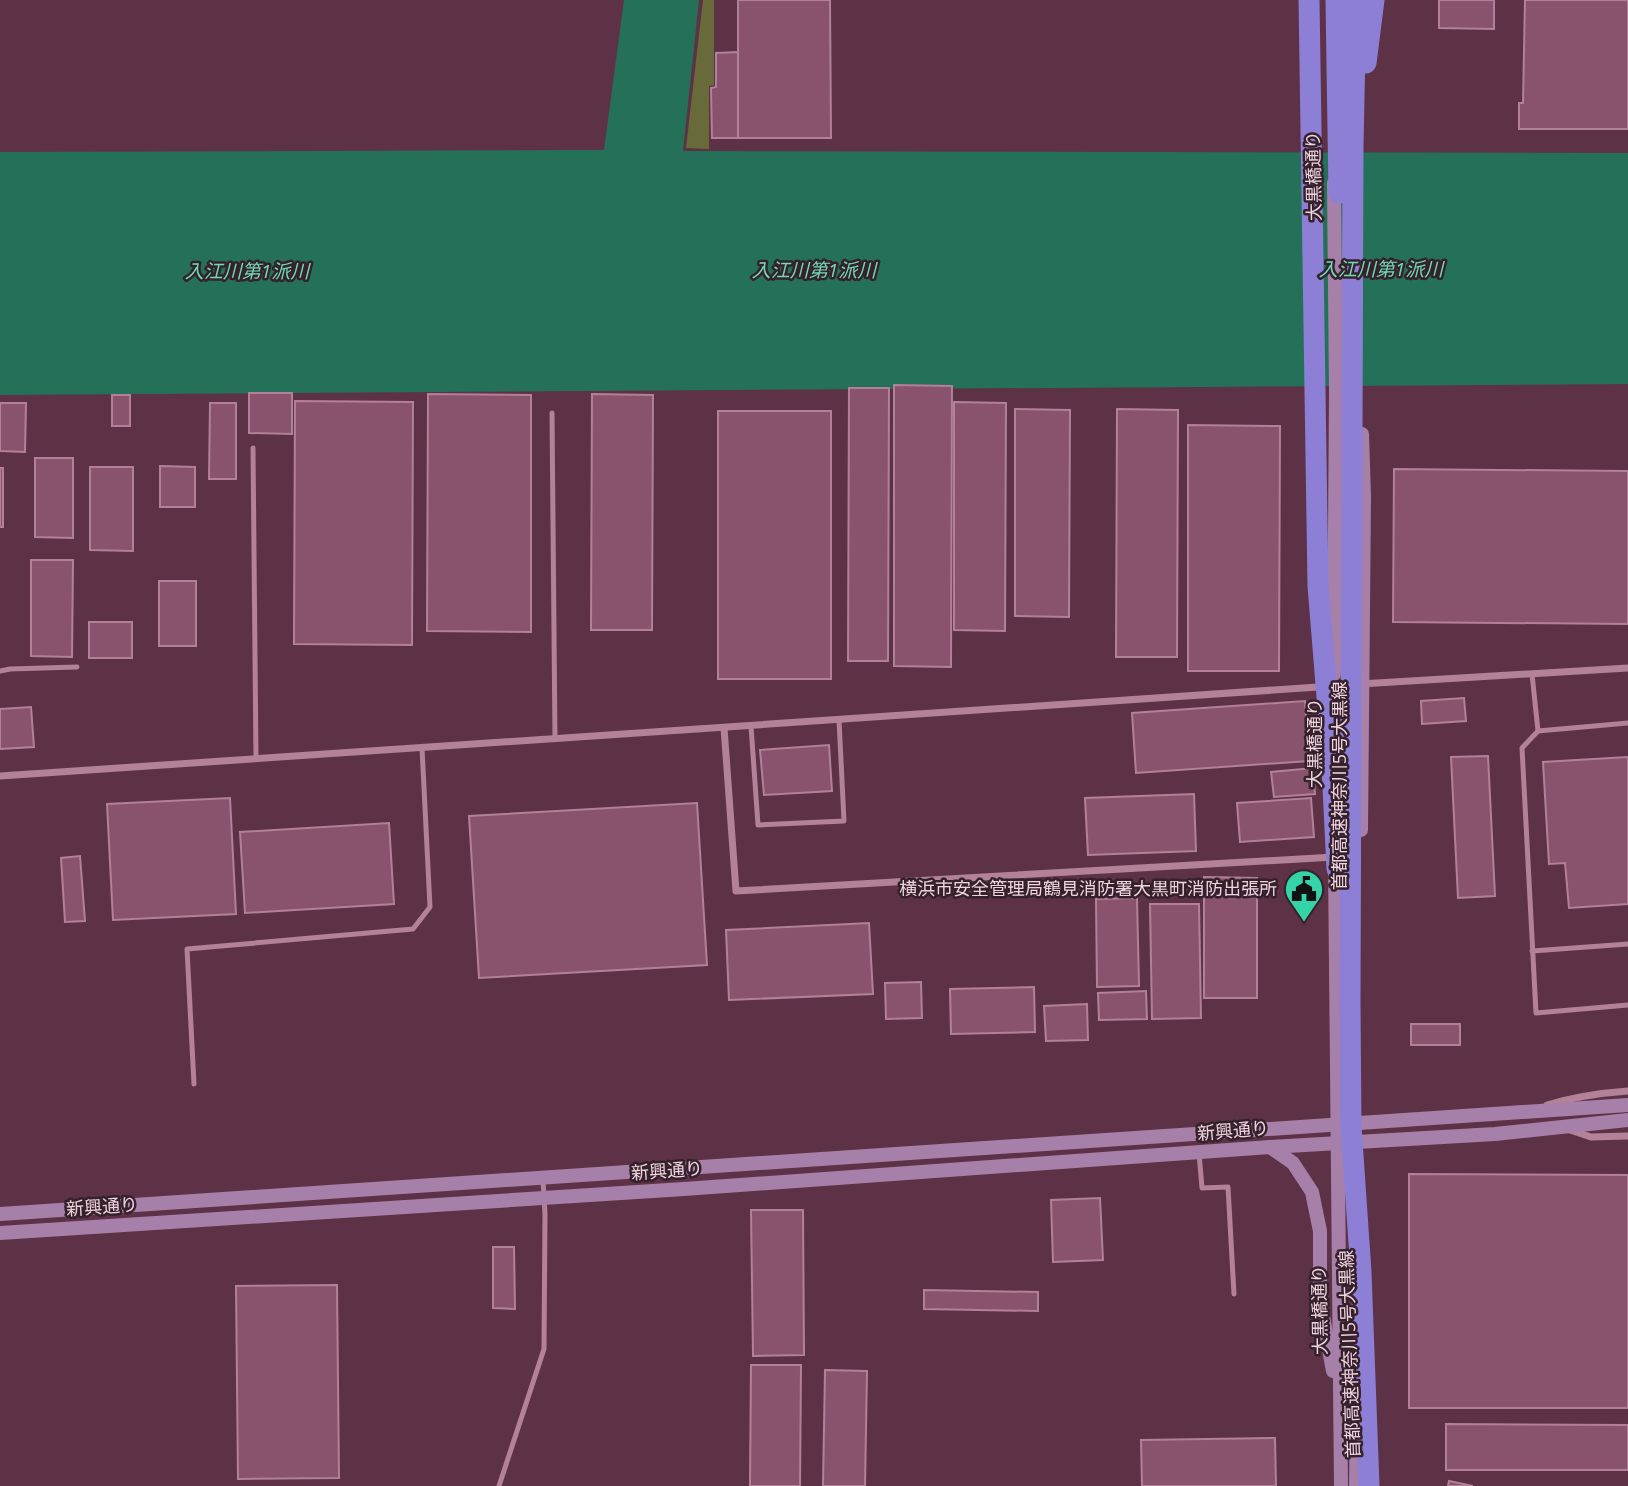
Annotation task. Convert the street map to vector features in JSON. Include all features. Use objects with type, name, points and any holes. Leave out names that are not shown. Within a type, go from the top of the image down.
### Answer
[{"type":"highway","points":[[1308,0],[1318,586],[1331,746],[1351,1129]]},
{"type":"highway","points":[[1336,0],[1340,237],[1351,479]]},
{"type":"highway","points":[[1351,479],[1353,161],[1358,0]]},
{"type":"highway","points":[[1358,0],[1363,86]]},
{"type":"highway","points":[[1363,86],[1374,0]]},
{"type":"highway","name":"首都高速神奈川5号大黒線","points":[[1363,86],[1362,1009],[1378,1486]]},
{"type":"highway","name":"首都高速神奈川5号大黒線","points":[[1351,479],[1351,1129],[1362,1272],[1369,1486]]},
{"type":"street","name":"大黒橋通り","points":[[1329,0],[1336,392],[1335,857],[1351,1129],[1337,1143],[1341,1486]]},
{"type":"street","name":"大黒橋通り","points":[[1356,1486],[1351,1129],[1364,497],[1360,393],[1358,0]]},
{"type":"street","points":[[0,776],[1628,668]]},
{"type":"street","points":[[724,728],[736,891],[1335,857]]},
{"type":"street","points":[[1519,1113],[1574,1097],[1628,1091]]},
{"type":"street","points":[[1351,1129],[1628,1105]]},
{"type":"street","points":[[1351,1129],[1495,1134],[1628,1120]]},
{"type":"street","points":[[1559,1126],[1591,1137],[1628,1136]]},
{"type":"street","name":"新興通り","points":[[0,1233],[1337,1143],[1351,1129]]},
{"type":"street","name":"新興通り","points":[[0,1214],[543,1177],[1351,1129]]},
{"type":"street","points":[[1269,1147],[1293,1163],[1312,1192],[1320,1231],[1320,1300],[1340,1411]]},
{"type":"lane","points":[[552,413],[555,740]]},
{"type":"lane","points":[[253,448],[256,760]]},
{"type":"lane","points":[[0,671],[10,668],[77,667]]},
{"type":"lane","points":[[1532,674],[1538,730]]},
{"type":"lane","points":[[751,726],[758,825],[844,821],[839,720]]},
{"type":"lane","points":[[1628,723],[1538,730],[1522,748],[1536,1013],[1628,1005]]},
{"type":"lane","points":[[194,1084],[187,949],[413,929],[430,907],[422,748]]},
{"type":"lane","points":[[1532,951],[1628,944]]},
{"type":"lane","points":[[1199,1153],[1202,1188],[1227,1187],[1234,1294]]},
{"type":"lane","points":[[499,1486],[544,1349],[543,1177]]},
{"type":"shaded area","points":[[703,0],[714,0],[714,85],[709,86],[709,149],[686,148]]},
{"type":"water","name":"入江川第1派川","points":[[624,0],[699,0],[683,151],[1628,153],[1628,384],[0,395],[0,152],[604,150]]},
{"type":"building","points":[[738,0],[830,0],[831,138],[738,138]]},
{"type":"building","points":[[1439,0],[1494,0],[1494,29],[1439,28]]},
{"type":"building","points":[[1525,0],[1628,0],[1628,129],[1519,129],[1519,103],[1523,103]]},
{"type":"building","points":[[738,52],[738,138],[712,138],[711,88],[716,87],[716,53]]},
{"type":"building","points":[[894,385],[952,386],[951,667],[894,666]]},
{"type":"building","points":[[849,388],[889,388],[888,661],[848,661]]},
{"type":"building","points":[[249,393],[292,393],[292,434],[249,433]]},
{"type":"building","points":[[428,394],[531,395],[531,632],[427,631]]},
{"type":"building","points":[[592,394],[653,395],[652,630],[591,630]]},
{"type":"building","points":[[112,395],[130,395],[130,426],[112,426]]},
{"type":"building","points":[[295,401],[413,402],[412,645],[294,644]]},
{"type":"building","points":[[954,402],[1006,403],[1005,631],[954,630]]},
{"type":"building","points":[[0,403],[26,403],[25,452],[0,451]]},
{"type":"building","points":[[210,403],[236,403],[236,479],[209,479]]},
{"type":"building","points":[[1015,409],[1070,410],[1069,617],[1015,616]]},
{"type":"building","points":[[1117,409],[1178,410],[1177,657],[1116,657]]},
{"type":"building","points":[[718,411],[831,411],[831,679],[718,679]]},
{"type":"building","points":[[1188,425],[1280,426],[1279,671],[1188,671]]},
{"type":"building","points":[[35,458],[73,458],[73,538],[35,537]]},
{"type":"building","points":[[160,466],[195,467],[195,507],[160,507]]},
{"type":"building","points":[[90,467],[133,467],[133,551],[90,550]]},
{"type":"building","points":[[0,468],[3,468],[3,527],[0,527]]},
{"type":"building","points":[[1394,469],[1628,471],[1628,624],[1393,622]]},
{"type":"building","points":[[31,560],[73,560],[72,657],[31,656]]},
{"type":"building","points":[[159,581],[196,581],[196,646],[159,646]]},
{"type":"building","points":[[89,622],[132,622],[132,658],[89,658]]},
{"type":"building","points":[[1464,698],[1466,721],[1422,724],[1421,701]]},
{"type":"building","points":[[1305,701],[1309,761],[1136,773],[1132,713]]},
{"type":"building","points":[[31,707],[34,747],[0,749],[0,709]]},
{"type":"building","points":[[829,745],[832,791],[764,795],[760,750]]},
{"type":"building","points":[[1488,756],[1495,896],[1458,898],[1451,757]]},
{"type":"building","points":[[1628,757],[1628,904],[1569,908],[1565,863],[1549,864],[1543,762]]},
{"type":"building","points":[[1313,768],[1315,794],[1274,797],[1271,772]]},
{"type":"building","points":[[1194,794],[1196,851],[1088,855],[1085,798]]},
{"type":"building","points":[[230,798],[236,914],[113,920],[107,804]]},
{"type":"building","points":[[1311,798],[1314,837],[1240,842],[1237,803]]},
{"type":"building","points":[[697,803],[707,965],[479,978],[469,816]]},
{"type":"building","points":[[389,823],[394,904],[245,913],[240,832]]},
{"type":"building","points":[[80,856],[85,921],[65,922],[61,858]]},
{"type":"building","points":[[1204,877],[1257,878],[1257,998],[1204,998]]},
{"type":"building","points":[[1137,898],[1139,986],[1097,987],[1096,899]]},
{"type":"building","points":[[1150,904],[1199,904],[1201,1018],[1152,1019]]},
{"type":"building","points":[[869,923],[873,994],[729,1000],[726,930]]},
{"type":"building","points":[[921,982],[922,1018],[886,1019],[885,983]]},
{"type":"building","points":[[1034,987],[1035,1032],[951,1034],[950,989]]},
{"type":"building","points":[[1146,991],[1147,1019],[1099,1020],[1098,993]]},
{"type":"building","points":[[1087,1004],[1088,1040],[1046,1041],[1044,1006]]},
{"type":"building","points":[[1411,1024],[1460,1024],[1460,1045],[1411,1045]]},
{"type":"building","points":[[1409,1174],[1628,1175],[1628,1408],[1409,1408]]},
{"type":"building","points":[[1100,1198],[1103,1260],[1053,1262],[1051,1200]]},
{"type":"building","points":[[751,1210],[803,1210],[804,1355],[753,1356]]},
{"type":"building","points":[[493,1247],[514,1247],[515,1309],[493,1308]]},
{"type":"building","points":[[337,1285],[339,1478],[238,1479],[236,1286]]},
{"type":"building","points":[[924,1290],[1038,1292],[1038,1311],[924,1309]]},
{"type":"building","points":[[751,1365],[801,1365],[800,1486],[750,1486]]},
{"type":"building","points":[[825,1370],[867,1371],[865,1486],[823,1486]]},
{"type":"building","points":[[1446,1424],[1628,1425],[1628,1470],[1446,1470]]},
{"type":"building","points":[[1275,1438],[1276,1486],[1142,1486],[1141,1440]]},
{"type":"building","points":[[1449,1481],[1473,1486],[1448,1486]]},
{"type":"place","name":"横浜市安全管理局鶴見消防署大黒町消防出張所","points":[[1304,923]]}]
